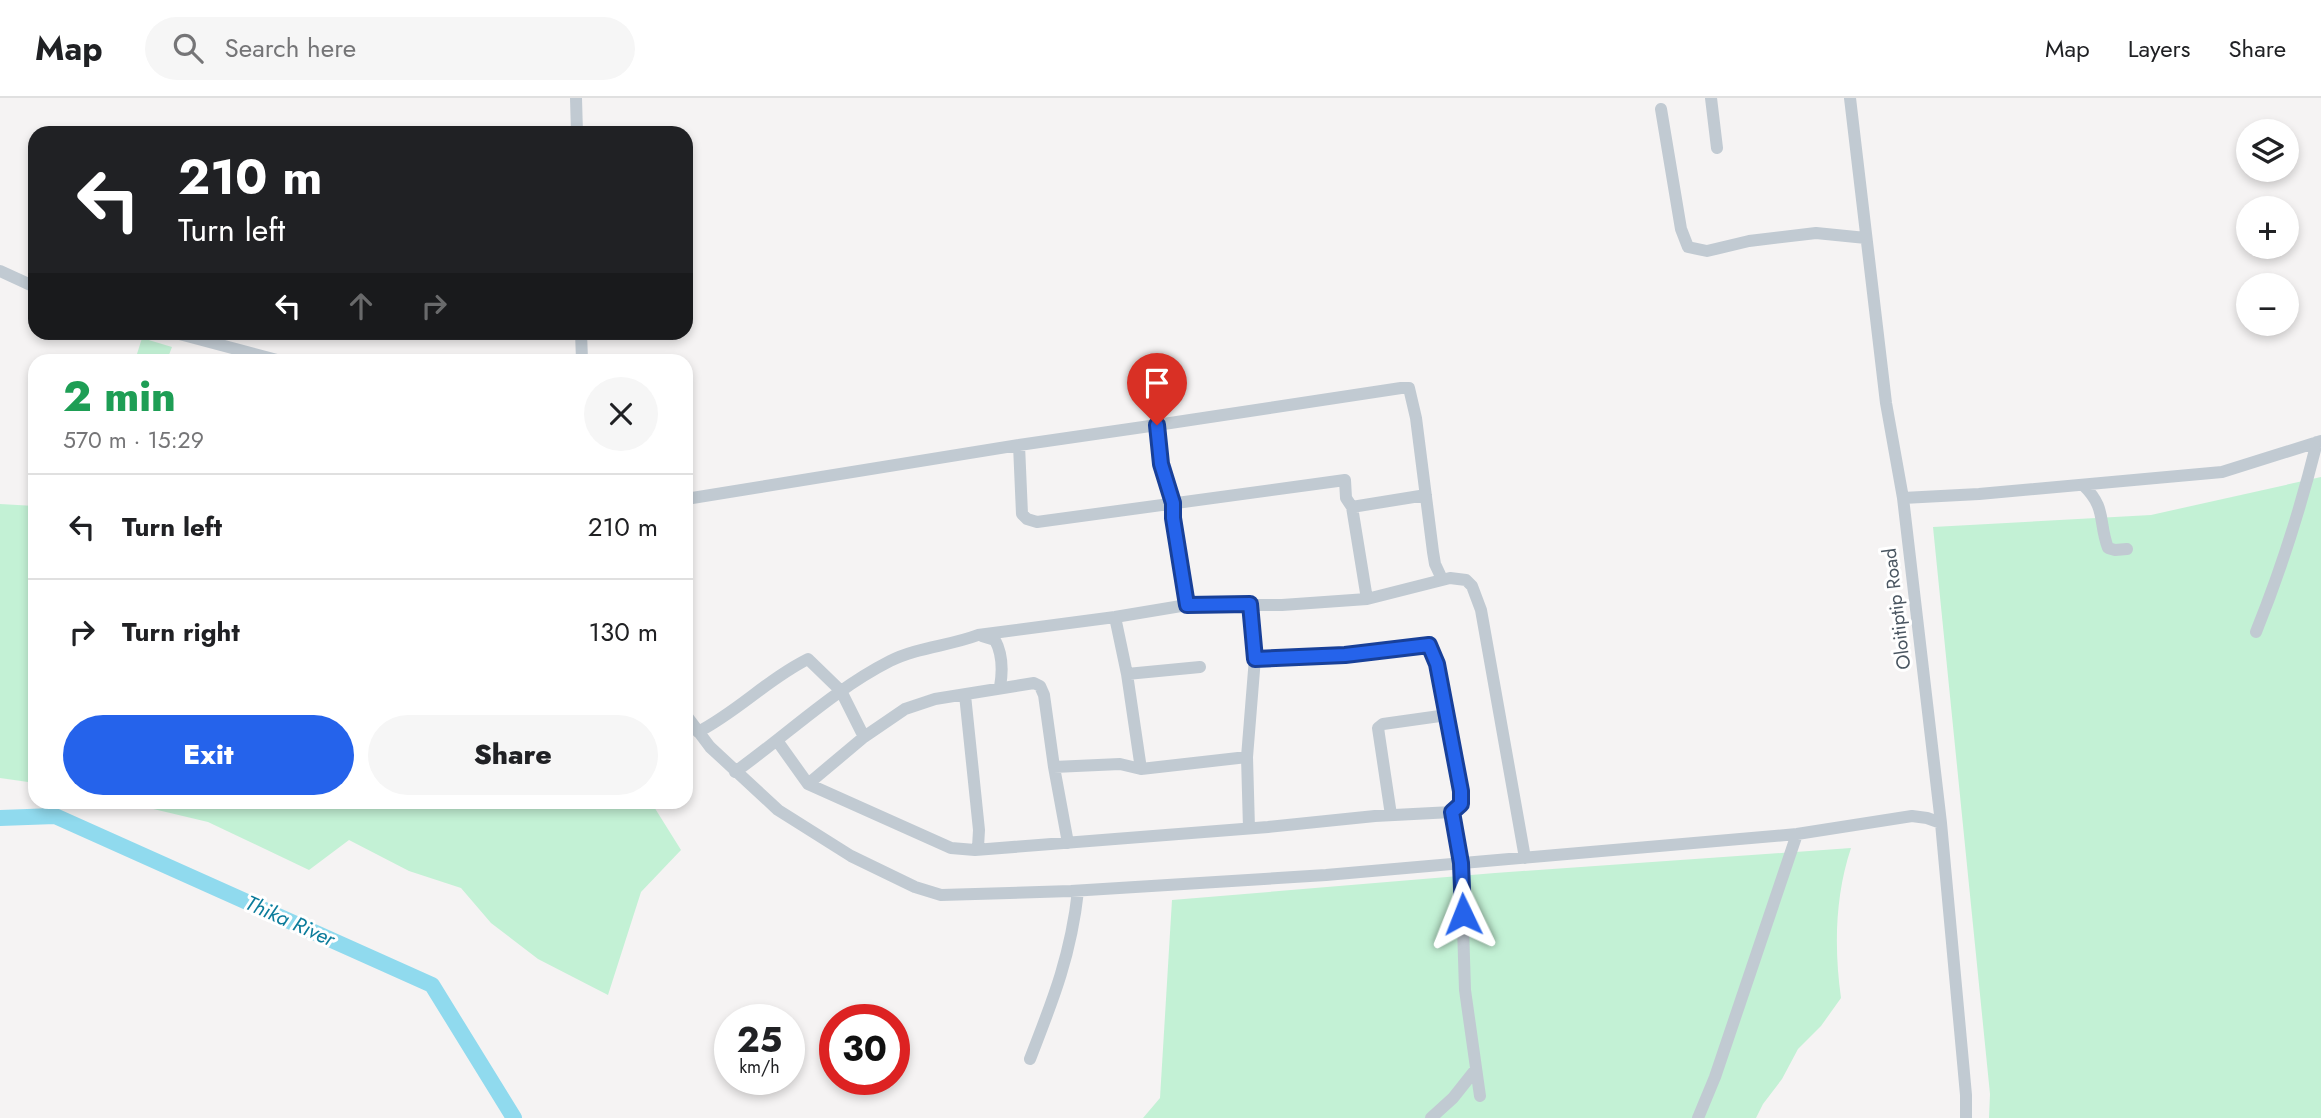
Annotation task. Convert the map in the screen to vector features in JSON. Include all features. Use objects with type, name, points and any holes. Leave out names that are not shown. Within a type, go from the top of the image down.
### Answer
[{"type":"street","points":[[576,98],[577,126]]},
{"type":"street","points":[[1711,98],[1717,148]]},
{"type":"street","name":"Oloitiptip Road","points":[[1850,98],[1886,403],[1903,498],[1941,823],[1966,1118]]},
{"type":"street","points":[[1661,109],[1681,229],[1688,247],[1707,251],[1749,241],[1816,233],[1867,239]]},
{"type":"street","points":[[0,271],[28,285]]},
{"type":"street","points":[[202,340],[254,354]]},
{"type":"street","points":[[693,498],[1019,445],[1409,388],[1416,418],[1435,564],[1442,579]]},
{"type":"street","points":[[1157,425],[1161,464],[1173,503],[1187,605]]},
{"type":"street","points":[[1903,498],[1979,494],[2222,472],[2319,442]]},
{"type":"street","points":[[2256,632],[2278,577],[2319,442]]},
{"type":"street","points":[[1019,445],[1022,514],[1037,522],[1345,480],[1346,498],[1352,507],[1367,599]]},
{"type":"street","points":[[2083,485],[2100,508],[2108,548],[2127,550]]},
{"type":"street","points":[[1352,507],[1426,495]]},
{"type":"street","points":[[735,772],[778,742],[841,691],[892,660],[929,647],[978,635],[1187,605],[1282,605],[1367,599],[1442,579],[1466,580],[1476,593],[1525,858]]},
{"type":"street","points":[[1249,828],[1247,757],[1255,659],[1250,604]]},
{"type":"street","points":[[1115,617],[1127,674],[1141,769]]},
{"type":"street","points":[[978,635],[992,638],[999,648],[1002,672],[1000,687]]},
{"type":"street","points":[[778,742],[808,784],[951,848],[975,850],[1068,843],[1452,812],[1459,808],[1462,797],[1447,715],[1437,664],[1429,645],[1332,656],[1255,659]]},
{"type":"street","points":[[698,732],[730,713],[782,673],[808,659],[841,691],[864,737]]},
{"type":"street","points":[[1127,674],[1200,667]]},
{"type":"street","points":[[808,784],[864,737],[905,709],[935,699],[1034,683],[1040,686],[1044,695],[1068,843]]},
{"type":"street","points":[[965,695],[979,830],[978,846],[975,850]]},
{"type":"street","points":[[1391,815],[1378,728],[1383,724],[1447,715]]},
{"type":"street","points":[[693,725],[735,772],[778,810],[851,856],[915,887],[941,895],[1078,891],[1525,858],[1797,834],[1902,817],[1921,816],[1941,823]]},
{"type":"street","points":[[1054,768],[1120,764],[1141,769],[1247,757]]},
{"type":"street","points":[[1452,812],[1461,863],[1465,990],[1480,1096]]},
{"type":"street","points":[[1698,1118],[1715,1077],[1797,834]]},
{"type":"street","points":[[1030,1059],[1062,976],[1072,939],[1078,891]]},
{"type":"street","points":[[1431,1118],[1453,1098],[1476,1069]]},
{"type":"green space","points":[[141,340],[172,347],[169,354],[137,354]]},
{"type":"green space","points":[[2321,477],[2321,1118],[1989,1118],[1990,1094],[1933,527],[2151,515]]},
{"type":"green space","points":[[0,504],[28,506],[28,782],[0,778]]},
{"type":"green space","points":[[153,809],[655,809],[681,850],[641,892],[608,995],[538,959],[491,923],[461,888],[409,871],[349,840],[309,870],[208,822]]},
{"type":"green space","points":[[1851,848],[1837,922],[1841,998],[1821,1026],[1798,1049],[1756,1118],[1143,1118],[1160,1098],[1172,900],[1495,873]]},
{"type":"waterway","name":"Thika River","points":[[0,818],[55,816],[432,985],[514,1118]]},
{"type":"route","points":[[1157,425],[1161,464],[1173,503],[1187,605],[1250,604],[1255,659],[1345,655],[1429,645],[1437,664],[1462,797],[1459,808],[1452,812],[1461,863],[1463,914]]}]
